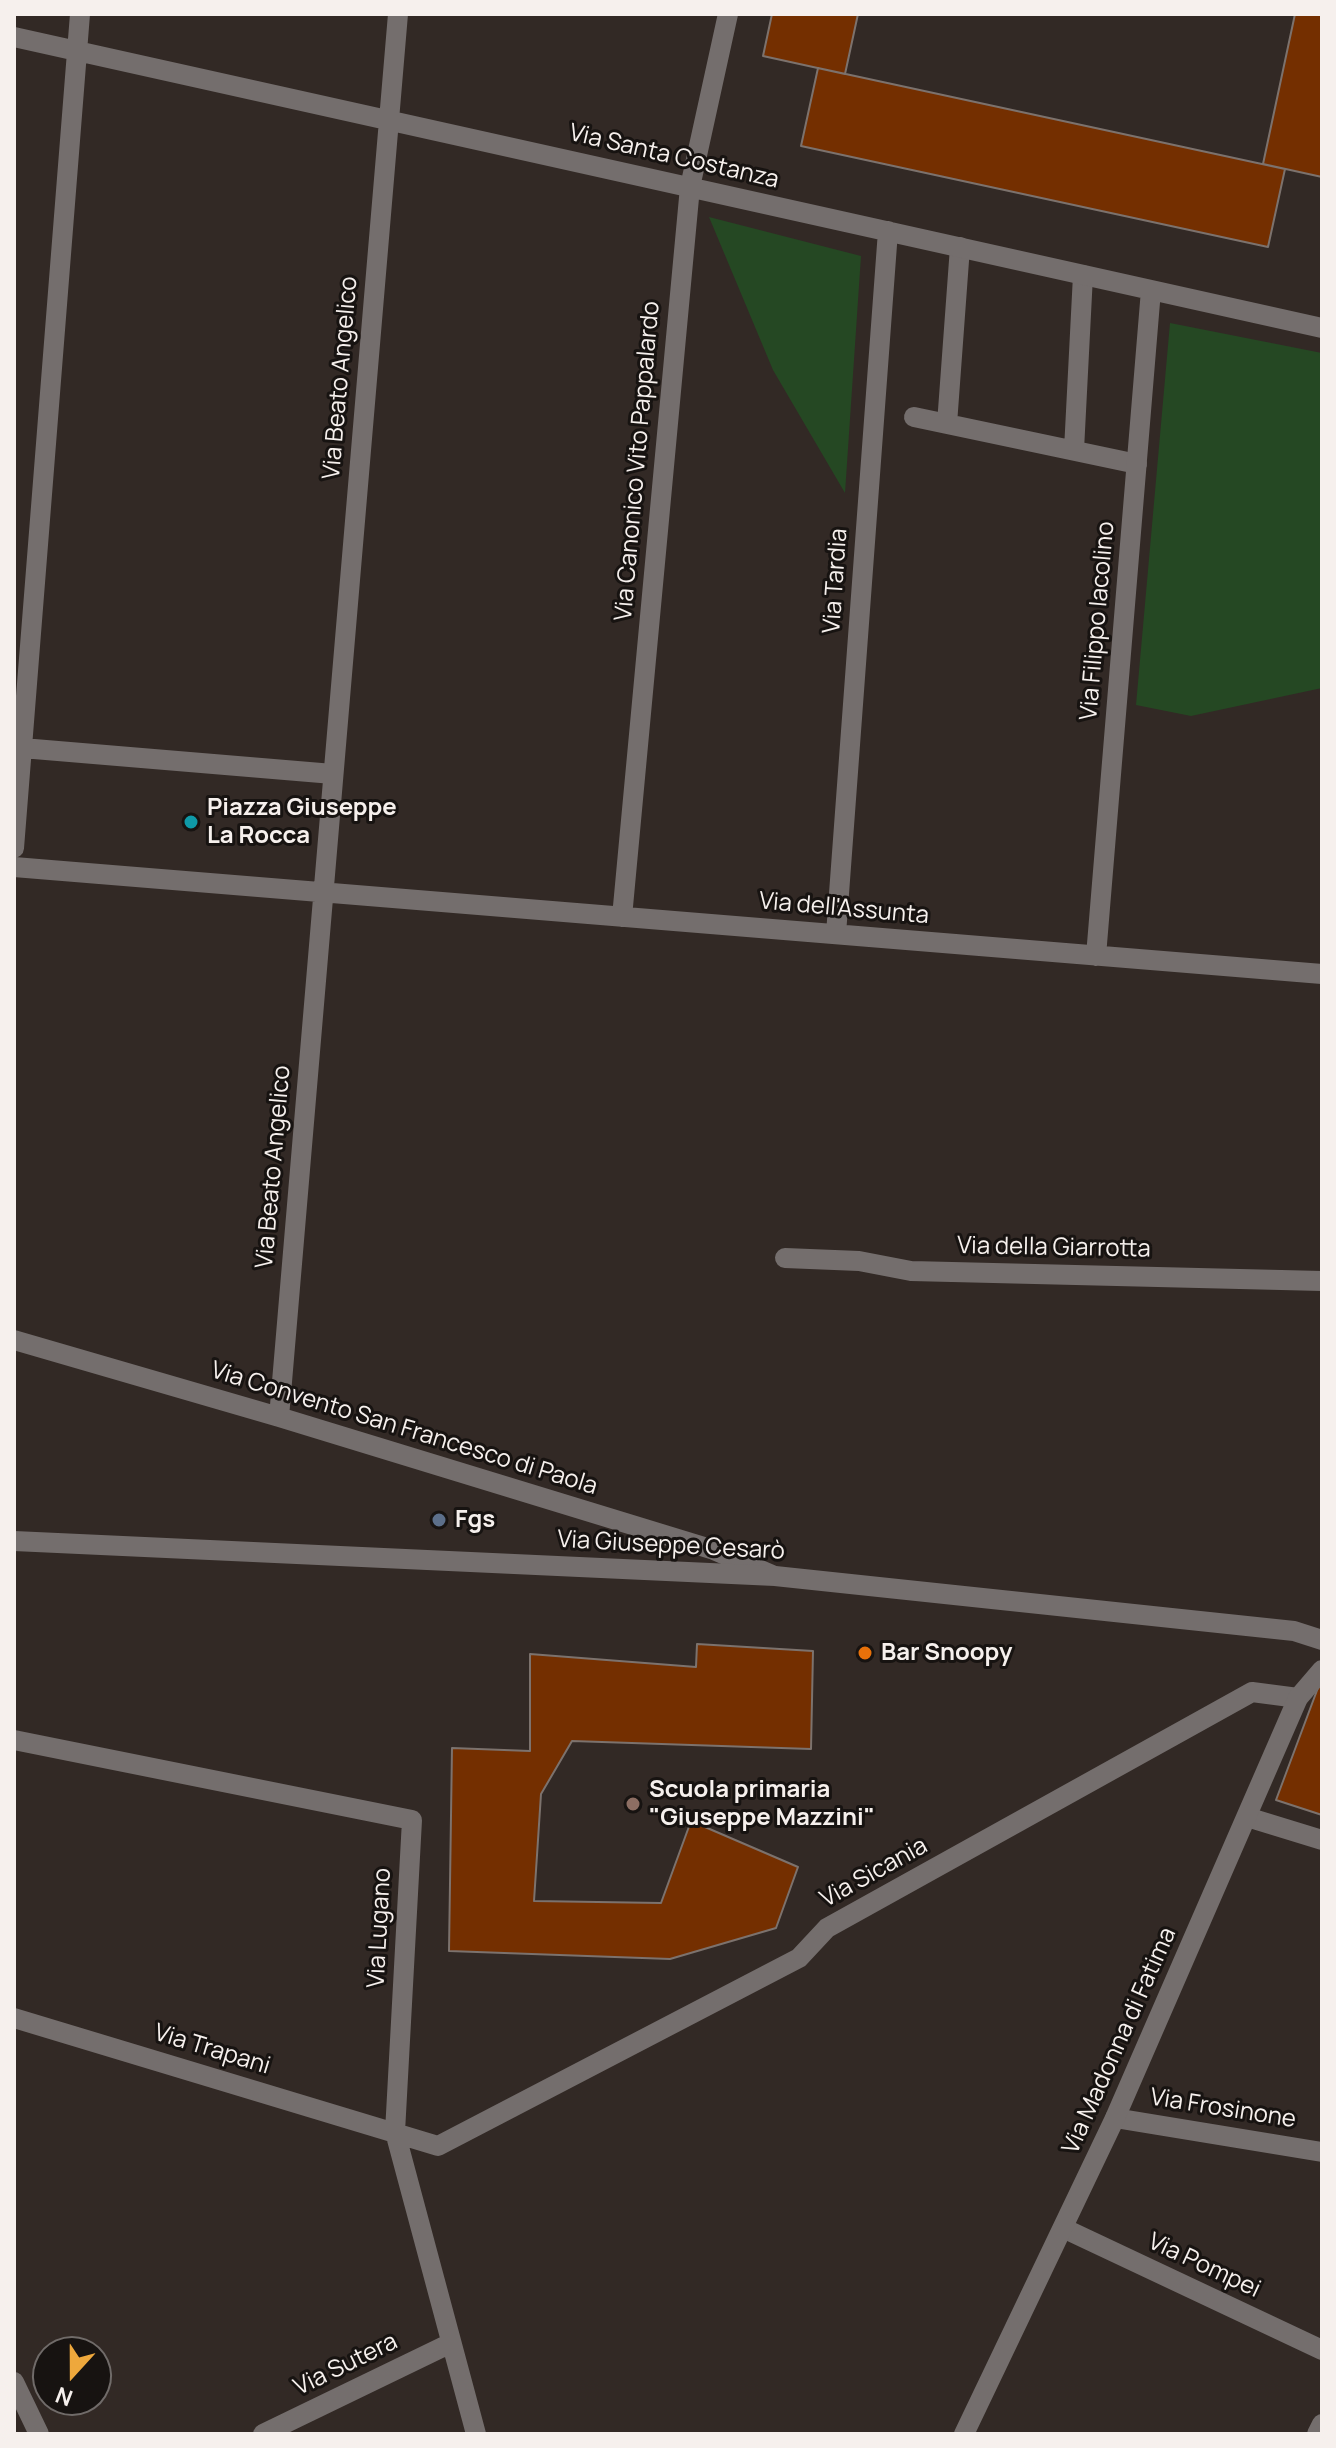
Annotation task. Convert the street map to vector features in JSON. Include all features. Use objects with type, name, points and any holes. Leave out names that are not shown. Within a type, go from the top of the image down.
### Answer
[{"type":"street","points":[[14,848],[80,14]]},
{"type":"street","name":"Via Beato Angelico","points":[[279,1417],[398,14]]},
{"type":"street","name":"Via Canonico Vito Pappalardo","points":[[622,917],[690,187],[728,14]]},
{"type":"street","name":"Via Santa Costanza","points":[[14,37],[1322,328]]},
{"type":"street","name":"Via Tardia","points":[[836,934],[888,231]]},
{"type":"street","points":[[947,424],[960,247]]},
{"type":"street","points":[[1074,450],[1083,275]]},
{"type":"street","name":"Via Filippo Iacolino","points":[[1096,956],[1151,290]]},
{"type":"street","points":[[914,417],[1137,464]]},
{"type":"street","points":[[22,748],[333,774]]},
{"type":"street","name":"Via dell'Assunta","points":[[14,867],[1322,974]]},
{"type":"street","name":"Via della Giarrotta","points":[[785,1258],[859,1261],[911,1271],[1322,1281]]},
{"type":"street","name":"Via Convento San Francesco di Paola","points":[[14,1340],[714,1550],[775,1576]]},
{"type":"street","name":"Via Giuseppe Cesarò","points":[[14,1541],[775,1576],[1278,1629],[1322,1640]]},
{"type":"street","name":"Via Madonna di Fatima","points":[[964,2434],[1115,2118],[1298,1698],[1322,1670]]},
{"type":"street","name":"Via Sicania","points":[[395,2132],[438,2146],[799,1958],[827,1928],[1252,1692],[1298,1698]]},
{"type":"street","name":"Via Lugano","points":[[14,1740],[412,1820],[395,2132],[476,2434]]},
{"type":"street","points":[[1247,1817],[1322,1840]]},
{"type":"street","name":"Via Trapani","points":[[14,2018],[395,2132]]},
{"type":"street","name":"Via Frosinone","points":[[1115,2118],[1322,2152]]},
{"type":"street","name":"Via Pompei","points":[[1063,2228],[1322,2350]]},
{"type":"street","name":"Via Sutera","points":[[263,2434],[451,2343]]},
{"type":"street","points":[[14,2382],[39,2434]]},
{"type":"street","points":[[1317,2434],[1322,2424]]},
{"type":"green space","points":[[709,217],[861,256],[845,493],[773,370]]},
{"type":"green space","points":[[1170,323],[1322,353],[1322,688],[1191,716],[1136,705]]},
{"type":"building","points":[[772,14],[858,14],[845,74],[763,56]]},
{"type":"building","points":[[1295,14],[1322,14],[1322,177],[1263,164]]},
{"type":"building","points":[[818,68],[1285,169],[1268,247],[801,146]]},
{"type":"building","points":[[697,1644],[813,1651],[811,1749],[572,1741],[541,1794],[534,1901],[661,1903],[691,1821],[798,1867],[776,1928],[670,1959],[449,1951],[452,1748],[530,1751],[530,1654],[696,1667]]},
{"type":"building","points":[[1322,1677],[1322,1815],[1276,1800]]},
{"type":"place","name":"Piazza Giuseppe La Rocca","points":[[191,822]]},
{"type":"place","name":"Fgs","points":[[439,1520]]},
{"type":"place","name":"Bar Snoopy","points":[[865,1653]]},
{"type":"place","name":"Scuola primaria \"Giuseppe Mazzini\"","points":[[633,1804]]}]
